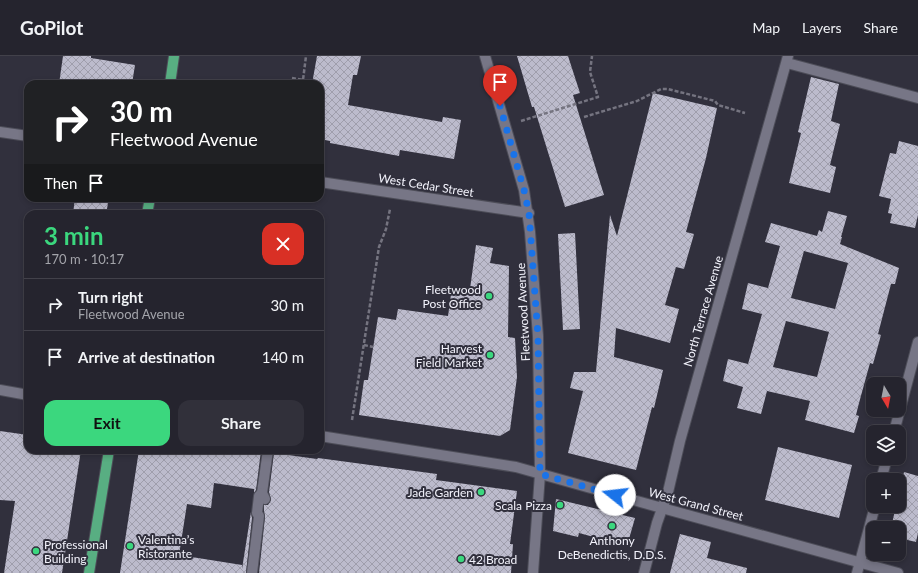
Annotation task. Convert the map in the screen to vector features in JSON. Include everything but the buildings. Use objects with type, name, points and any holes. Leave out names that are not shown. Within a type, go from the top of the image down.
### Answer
[{"type":"main road","points":[[171,80],[174,56]]},
{"type":"main road","points":[[90,573],[107,454]]},
{"type":"street","name":"Fleetwood Avenue","points":[[485,56],[522,182],[529,213],[538,336],[540,474],[533,573]]},
{"type":"street","points":[[787,60],[918,98]]},
{"type":"street","name":"North Terrace Avenue","points":[[644,573],[668,492],[682,433],[787,60]]},
{"type":"street","points":[[0,132],[24,135]]},
{"type":"street","name":"West Cedar Street","points":[[324,183],[529,213]]},
{"type":"street","points":[[896,425],[918,342]]},
{"type":"street","points":[[0,390],[24,394]]},
{"type":"street","name":"West Grand Street","points":[[324,437],[516,466],[540,474],[898,573]]},
{"type":"street","points":[[252,573],[259,516],[263,513],[265,497],[262,493],[267,454]]},
{"type":"street","points":[[857,573],[873,513]]},
{"type":"path","points":[[292,80],[292,78],[303,80],[306,56]]},
{"type":"path","points":[[521,121],[598,97],[590,72],[592,56]]},
{"type":"path","points":[[584,117],[637,101],[661,89],[668,89],[715,101],[718,105],[745,113]]},
{"type":"path","points":[[352,420],[379,247],[386,229],[390,209]]},
{"type":"path","points":[[364,345],[373,347]]},
{"type":"place","name":"Fleetwood Post Office","points":[[489,296]]},
{"type":"place","name":"Harvest Field Market","points":[[490,355]]},
{"type":"place","name":"Jade Garden","points":[[481,492]]},
{"type":"place","name":"Scala Pizza","points":[[560,505]]},
{"type":"place","name":"Anthony DeBenedictis, D.D.S.","points":[[612,526]]},
{"type":"place","name":"Valentina’s Ristorante","points":[[130,546]]},
{"type":"place","name":"Professional Building","points":[[36,551]]},
{"type":"place","name":"42 Broad","points":[[461,559]]},
{"type":"route","points":[[500,106],[529,213],[538,336],[540,474],[615,495]]}]
